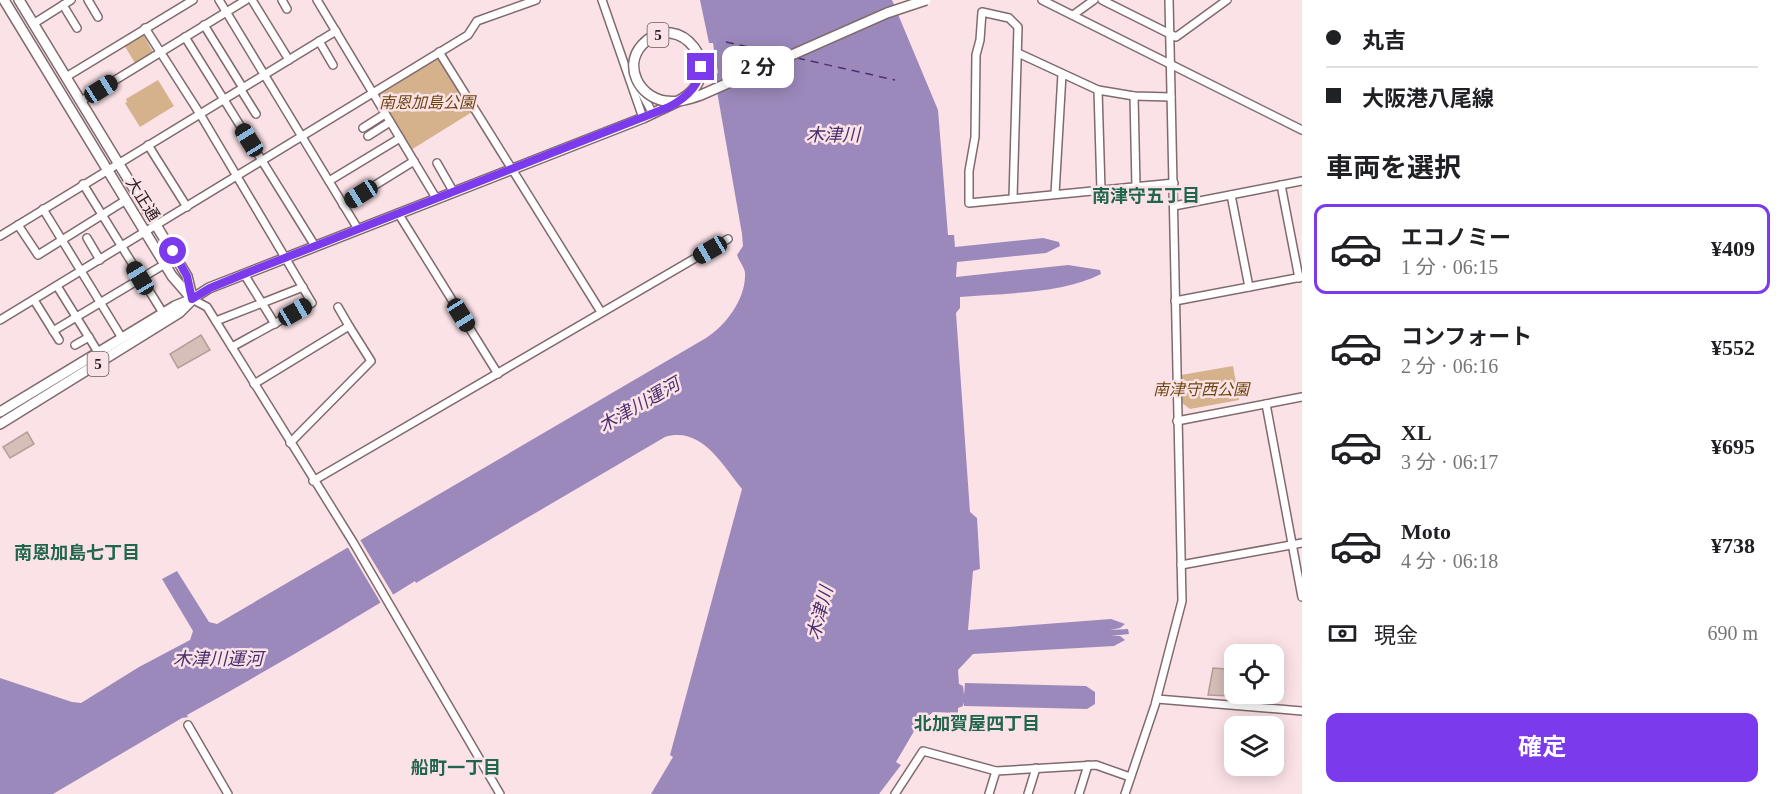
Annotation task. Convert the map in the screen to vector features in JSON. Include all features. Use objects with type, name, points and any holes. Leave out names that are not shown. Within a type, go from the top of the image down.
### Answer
[{"type":"main road","name":"大正通","points":[[4,0],[165,264],[192,299]]},
{"type":"main road","name":"大正通","points":[[19,0],[187,276],[192,299]]},
{"type":"main road","name":"5","points":[[0,412],[163,313],[210,288],[643,118],[678,102],[687,95],[693,89],[699,77],[701,63],[694,47],[680,37],[663,34],[647,41],[637,54],[635,72],[642,88],[654,98],[672,102],[678,101],[681,99],[685,97],[694,89],[697,84],[700,77],[701,70],[701,63],[699,56],[693,45],[684,38],[674,34],[663,34],[655,36],[645,43],[638,51],[636,57],[634,65],[635,75],[639,85],[647,94],[654,98],[659,100],[673,102],[678,101],[687,99],[701,95],[887,13],[926,0]]},
{"type":"main road","name":"5","points":[[0,424],[179,314],[192,299]]},
{"type":"street","points":[[33,24],[71,0]]},
{"type":"street","points":[[88,0],[98,17]]},
{"type":"street","points":[[66,77],[193,0]]},
{"type":"street","points":[[219,0],[358,229]]},
{"type":"street","points":[[81,101],[246,0]]},
{"type":"street","points":[[252,0],[289,60]]},
{"type":"street","points":[[282,0],[287,9]]},
{"type":"street","points":[[317,0],[436,198]]},
{"type":"street","points":[[0,320],[468,35],[477,21],[536,0]]},
{"type":"street","points":[[602,0],[643,118]]},
{"type":"street","points":[[1042,0],[1302,130]]},
{"type":"street","points":[[1073,15],[1094,0]]},
{"type":"street","points":[[1102,0],[1176,37],[1227,0]]},
{"type":"street","points":[[1128,793],[1130,777],[1157,699],[1182,604],[1169,0]]},
{"type":"street","points":[[63,5],[77,28]]},
{"type":"street","points":[[1012,198],[1018,27],[1009,18],[982,12],[976,55],[975,137],[969,171],[969,203],[1174,183]]},
{"type":"street","points":[[204,26],[256,114]]},
{"type":"street","points":[[145,28],[200,114],[312,303],[232,347]]},
{"type":"street","points":[[0,236],[336,31]]},
{"type":"street","points":[[185,37],[315,246]]},
{"type":"street","points":[[319,41],[333,64]]},
{"type":"street","points":[[439,52],[601,312]]},
{"type":"street","points":[[1018,53],[1098,90],[1134,96],[1171,97]]},
{"type":"street","points":[[621,54],[653,114]]},
{"type":"street","points":[[1055,194],[1062,74]]},
{"type":"street","points":[[1098,90],[1101,190]]},
{"type":"street","points":[[1134,96],[1136,187]]},
{"type":"street","points":[[363,128],[386,114]]},
{"type":"street","points":[[368,136],[390,122]]},
{"type":"street","points":[[329,181],[400,138]]},
{"type":"street","points":[[148,145],[187,207]]},
{"type":"street","points":[[344,205],[414,161]]},
{"type":"street","points":[[437,163],[453,192]]},
{"type":"street","points":[[1174,206],[1302,181]]},
{"type":"street","points":[[83,184],[163,313]]},
{"type":"street","points":[[1175,301],[1300,278],[1281,185]]},
{"type":"street","points":[[1231,195],[1249,287]]},
{"type":"street","points":[[18,225],[38,255],[126,200]]},
{"type":"street","points":[[43,209],[122,338]]},
{"type":"street","points":[[398,213],[498,374]]},
{"type":"street","points":[[87,238],[100,260]]},
{"type":"street","points":[[313,481],[728,239]]},
{"type":"street","points":[[53,331],[165,264]]},
{"type":"street","points":[[244,274],[274,324]]},
{"type":"street","points":[[57,286],[98,352]]},
{"type":"street","points":[[216,321],[303,287]]},
{"type":"street","points":[[192,299],[206,305],[216,321],[313,481],[353,542],[500,794]]},
{"type":"street","points":[[34,300],[59,340]]},
{"type":"street","points":[[290,443],[371,361],[338,307]]},
{"type":"street","points":[[254,384],[350,326]]},
{"type":"street","points":[[75,345],[89,337]]},
{"type":"street","points":[[1177,421],[1302,397]]},
{"type":"street","points":[[1266,404],[1302,597]]},
{"type":"street","points":[[1181,565],[1302,543]]},
{"type":"street","points":[[1157,699],[1302,711]]},
{"type":"street","points":[[188,725],[228,794]]},
{"type":"street","points":[[895,794],[923,751],[996,771],[1096,765],[1130,777]]},
{"type":"street","points":[[1079,794],[1088,765]]},
{"type":"street","points":[[1028,794],[1036,768]]},
{"type":"street","points":[[989,794],[996,771]]},
{"type":"green space","points":[[143,34],[153,52],[135,63],[124,45]]},
{"type":"green space","name":"南恩加島公園","points":[[438,56],[472,112],[411,150],[378,92]]},
{"type":"green space","points":[[158,80],[174,106],[140,127],[125,103],[126,99]]},
{"type":"green space","name":"南津守西公園","points":[[1233,366],[1239,400],[1190,409],[1182,403],[1181,375]]},
{"type":"water","points":[[700,0],[892,0],[938,110],[948,235],[954,235],[955,247],[1043,238],[1059,242],[1060,246],[1046,253],[957,262],[956,277],[1068,265],[1100,270],[1101,274],[1086,281],[1051,289],[960,297],[960,308],[956,313],[970,512],[977,518],[980,569],[973,571],[968,630],[1111,619],[1125,624],[1120,628],[1110,630],[1128,629],[1129,634],[1111,636],[1120,636],[1125,640],[1114,646],[973,654],[958,670],[959,684],[963,686],[964,695],[965,683],[1086,686],[1095,692],[1095,704],[1087,709],[964,706],[964,702],[963,706],[958,708],[958,713],[933,712],[926,718],[926,722],[920,721],[896,762],[901,765],[879,794],[651,794],[673,757],[670,755],[742,489],[710,450],[690,437],[678,435],[665,437],[53,794],[0,794],[0,678],[81,703],[139,667],[190,640],[193,631],[162,579],[177,571],[209,622],[217,624],[706,338],[721,326],[738,302],[745,271],[737,255],[743,246],[742,234],[714,74],[718,73],[713,43],[709,43]]},
{"type":"pier","points":[[359,538],[394,596],[382,605],[347,546]]},
{"type":"building","points":[[201,335],[210,350],[178,368],[170,354]]},
{"type":"building","points":[[27,432],[34,444],[10,458],[3,447]]},
{"type":"building","points":[[1213,668],[1224,669],[1224,696],[1208,695]]},
{"type":"ferry route","points":[[726,42],[781,54]]},
{"type":"ferry route","points":[[797,58],[895,80]]},
{"type":"district","name":"南津守五丁目","points":[[1146,196]]},
{"type":"district","name":"南恩加島七丁目","points":[[77,553]]},
{"type":"district","name":"北加賀屋四丁目","points":[[977,724]]},
{"type":"district","name":"船町一丁目","points":[[456,768]]},
{"type":"route","points":[[173,251],[187,276],[192,299],[210,288],[244,274],[669,107],[693,89],[701,67]]},
{"type":"water label","name":"木津川","points":[[833,135]]},
{"type":"water label","name":"木津川運河","points":[[639,405]]},
{"type":"water label","name":"木津川","points":[[820,613]]},
{"type":"water label","name":"木津川運河","points":[[218,659]]}]
